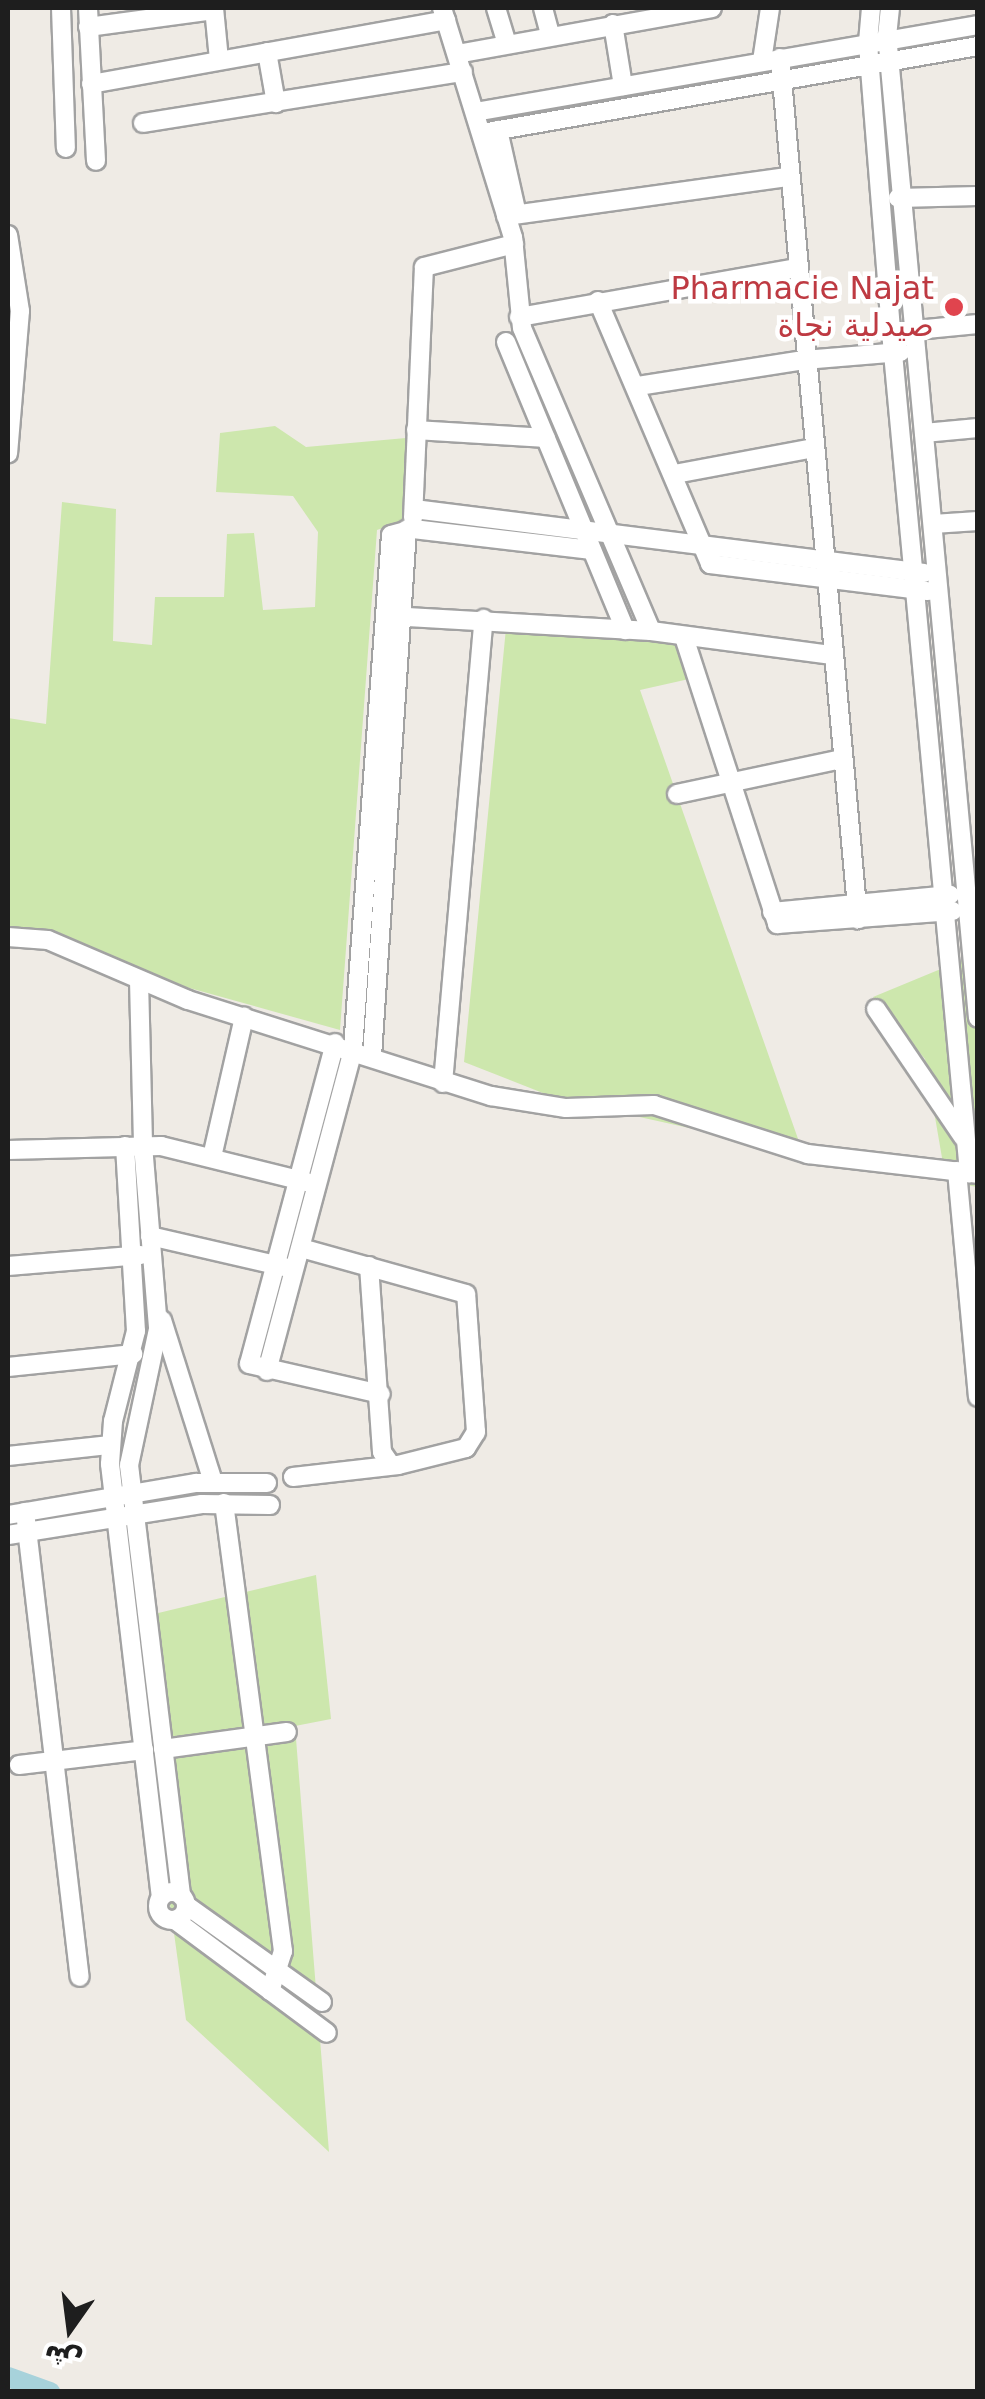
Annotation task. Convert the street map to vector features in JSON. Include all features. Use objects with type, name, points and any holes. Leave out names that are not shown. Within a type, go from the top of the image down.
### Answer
[{"type":"street","points":[[62,8],[66,148]]},
{"type":"street","points":[[88,8],[96,161]]},
{"type":"street","points":[[496,8],[507,44]]},
{"type":"street","points":[[543,8],[550,35]]},
{"type":"street","points":[[144,123],[276,103],[460,63],[507,44],[712,8]]},
{"type":"street","points":[[770,8],[771,59],[782,83],[787,177],[857,910]]},
{"type":"street","points":[[871,8],[868,44],[880,198],[966,1142],[978,1397]]},
{"type":"street","points":[[890,8],[888,41],[938,583],[968,804],[967,902],[978,1018]]},
{"type":"street","points":[[88,27],[137,14],[214,9],[219,60]]},
{"type":"street","points":[[91,84],[444,14],[476,112],[490,131],[512,216],[519,317],[651,631]]},
{"type":"street","points":[[613,24],[623,86]]},
{"type":"street","points":[[476,112],[978,24]]},
{"type":"street","points":[[490,131],[978,46]]},
{"type":"street","points":[[267,52],[276,103]]},
{"type":"street","points":[[512,216],[787,177]]},
{"type":"street","points":[[880,198],[978,196]]},
{"type":"street","points":[[8,235],[20,311],[8,453]]},
{"type":"street","points":[[372,1056],[381,785],[392,616],[414,509],[424,267],[514,244]]},
{"type":"street","points":[[519,317],[796,268]]},
{"type":"street","points":[[598,301],[638,386],[707,555]]},
{"type":"street","points":[[916,330],[978,324]]},
{"type":"street","points":[[506,342],[625,630]]},
{"type":"street","points":[[638,386],[804,360],[916,352]]},
{"type":"street","points":[[924,433],[978,428]]},
{"type":"street","points":[[416,430],[546,438]]},
{"type":"street","points":[[675,474],[814,448]]},
{"type":"street","points":[[414,509],[611,534],[707,555],[938,583]]},
{"type":"street","points":[[933,524],[978,521]]},
{"type":"street","points":[[410,529],[592,550]]},
{"type":"street","points":[[392,616],[651,631],[832,654]]},
{"type":"street","points":[[443,1083],[484,620]]},
{"type":"street","points":[[684,637],[772,912],[785,927],[857,910],[967,902]]},
{"type":"street","points":[[678,794],[842,759]]},
{"type":"street","points":[[263,1358],[301,1248],[317,1185],[344,1046],[381,785]]},
{"type":"street","points":[[933,804],[968,804]]},
{"type":"street","points":[[8,937],[48,940],[139,980],[244,1017],[344,1046],[443,1083],[556,1107],[654,1105],[808,1154],[968,1173]]},
{"type":"street","points":[[139,980],[134,1145],[145,1249],[156,1303],[213,1482]]},
{"type":"street","points":[[876,1009],[966,1142]]},
{"type":"street","points":[[212,1157],[244,1017]]},
{"type":"street","points":[[263,1358],[274,1265],[297,1180],[344,1046]]},
{"type":"street","points":[[8,1150],[134,1145],[212,1157],[317,1185]]},
{"type":"street","points":[[134,1145],[145,1249],[133,1351],[110,1445],[124,1496],[144,1750],[161,1897],[322,2002]]},
{"type":"street","points":[[293,1477],[475,1443],[470,1304],[456,1288],[301,1248]]},
{"type":"street","points":[[8,1266],[145,1249],[294,1270]]},
{"type":"street","points":[[369,1266],[381,1394],[382,1452],[389,1462]]},
{"type":"street","points":[[124,1496],[131,1435],[156,1344],[156,1303]]},
{"type":"street","points":[[8,1367],[133,1351],[156,1344]]},
{"type":"street","points":[[133,1351],[150,1367]]},
{"type":"street","points":[[263,1358],[381,1394]]},
{"type":"street","points":[[8,1456],[110,1445]]},
{"type":"street","points":[[80,1977],[27,1532],[16,1513],[213,1482],[267,1483]]},
{"type":"street","points":[[224,1503],[283,1951],[270,1991]]},
{"type":"street","points":[[8,1535],[224,1503],[270,1504]]},
{"type":"street","points":[[126,1517],[163,1749],[181,1907],[270,1991],[327,2033]]},
{"type":"street","points":[[163,1749],[287,1732]]},
{"type":"street","points":[[20,1765],[144,1750]]},
{"type":"street","points":[[289,2005],[302,1988]]},
{"type":"green space","points":[[275,426],[306,447],[417,437],[409,519],[377,530],[340,1030],[139,974],[50,938],[8,941],[8,718],[46,724],[62,502],[116,509],[113,641],[152,645],[155,597],[224,597],[227,534],[254,533],[263,610],[315,607],[318,532],[293,496],[216,492],[220,433]]},
{"type":"green space","points":[[506,628],[669,630],[689,679],[640,690],[803,1153],[558,1099],[464,1062]]},
{"type":"green space","points":[[977,954],[977,1187],[946,1181],[925,1059],[873,997]]},
{"type":"green space","points":[[316,1575],[331,1719],[295,1726],[329,2152],[186,2020],[157,1810],[150,1615]]},
{"type":"waterway","points":[[8,2377],[50,2392]]},
{"type":"place","name":"Pharmacie Najat صيدلية نجاة","points":[[954,307]]}]
